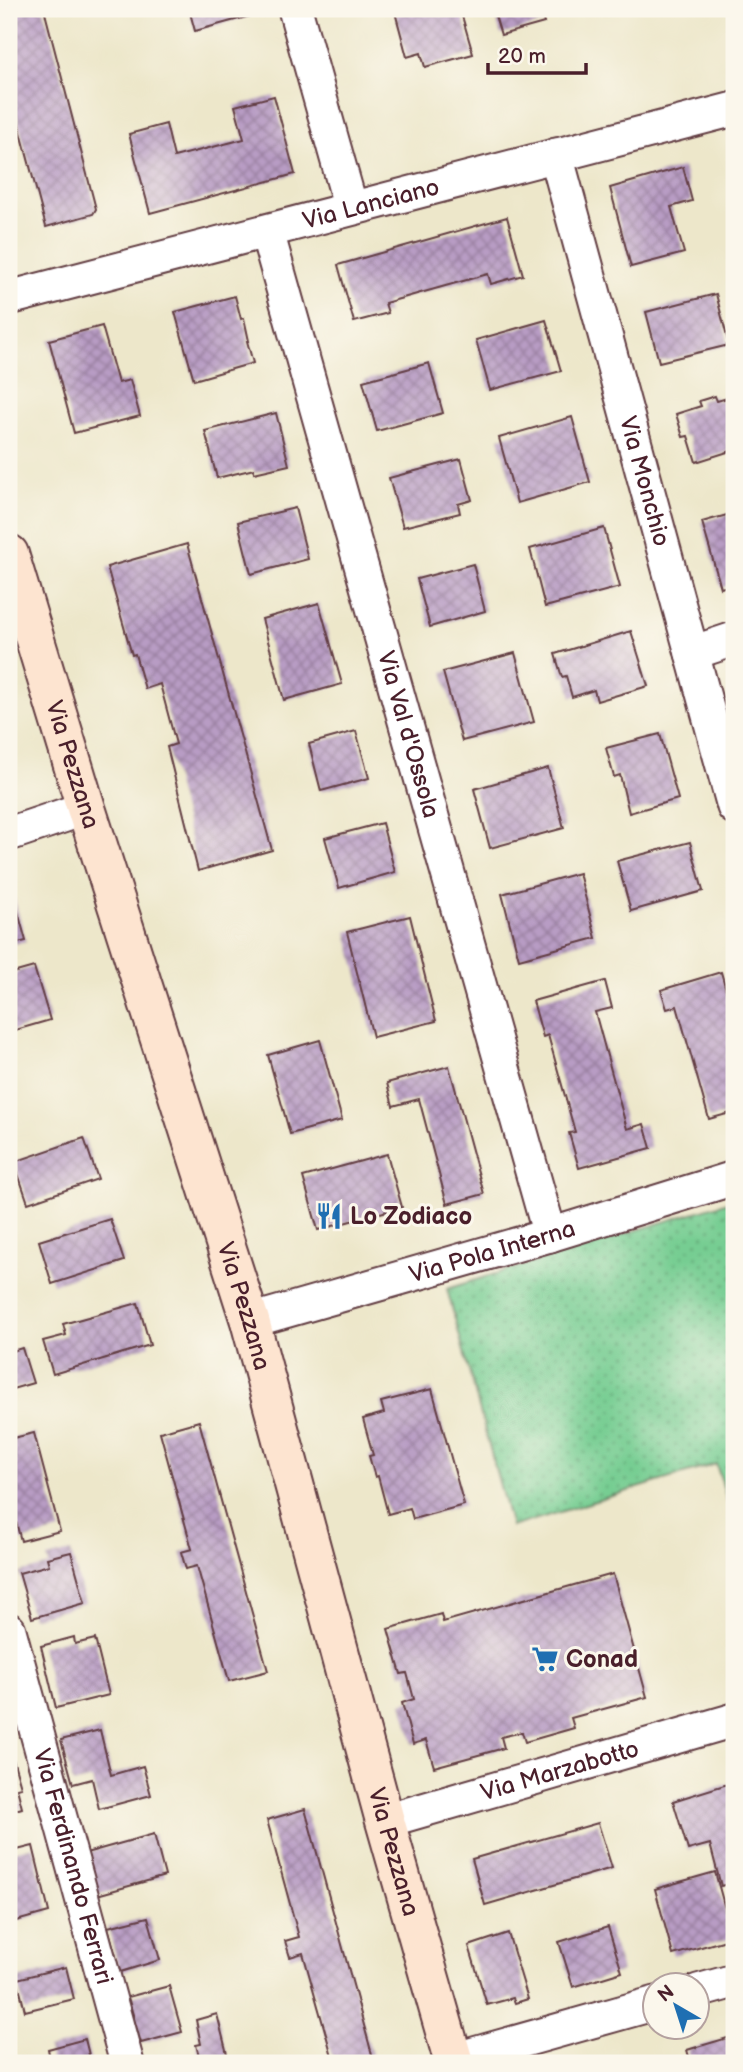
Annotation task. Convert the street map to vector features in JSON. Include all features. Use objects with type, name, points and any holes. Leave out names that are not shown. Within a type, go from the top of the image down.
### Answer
[{"type":"street","points":[[295,9],[351,208]]},
{"type":"street","name":"Via Lanciano","points":[[9,298],[734,109]]},
{"type":"street","name":"Via Monchio","points":[[556,155],[734,807]]},
{"type":"street","name":"Via Val d'Ossola","points":[[267,232],[550,1235]]},
{"type":"street","name":"Via Pezzana","points":[[9,554],[86,808],[250,1321],[385,1821],[454,2062]]},
{"type":"street","points":[[692,653],[734,639]]},
{"type":"street","points":[[9,834],[86,808]]},
{"type":"street","name":"Via Pola Interna","points":[[250,1321],[550,1235],[734,1178]]},
{"type":"street","name":"Via Ferdinando Ferrari","points":[[9,1630],[127,2063]]},
{"type":"street","name":"Via Marzabotto","points":[[385,1821],[734,1720]]},
{"type":"street","points":[[712,1987],[734,1980]]},
{"type":"street","points":[[454,2062],[642,2007]]},
{"type":"green space","points":[[734,1200],[734,1521],[716,1464],[511,1527],[447,1289]]},
{"type":"building","points":[[9,9],[44,9],[96,209],[93,214],[46,227],[9,87]]},
{"type":"building","points":[[189,9],[248,9],[250,16],[195,31]]},
{"type":"building","points":[[409,9],[460,9],[473,54],[425,67],[421,53],[407,57],[395,12]]},
{"type":"building","points":[[493,9],[540,9],[544,23],[501,35]]},
{"type":"building","points":[[274,96],[295,174],[150,213],[129,134],[166,124],[174,157],[244,139],[235,106]]},
{"type":"building","points":[[683,167],[692,201],[671,207],[684,253],[631,267],[610,188]]},
{"type":"building","points":[[507,217],[523,275],[491,284],[488,274],[385,303],[388,313],[354,322],[338,265]]},
{"type":"building","points":[[716,294],[729,345],[659,362],[646,312]]},
{"type":"building","points":[[235,296],[241,319],[244,318],[253,363],[194,380],[175,312]]},
{"type":"building","points":[[546,320],[561,371],[490,390],[476,340]]},
{"type":"building","points":[[102,326],[118,383],[130,380],[140,416],[74,433],[49,340]]},
{"type":"building","points":[[429,363],[443,413],[377,431],[363,381]]},
{"type":"building","points":[[715,396],[717,401],[734,396],[734,450],[696,462],[688,436],[683,437],[676,414],[701,406],[699,401]]},
{"type":"building","points":[[276,413],[289,465],[254,473],[254,469],[217,478],[205,431]]},
{"type":"building","points":[[572,417],[590,482],[517,503],[499,438]]},
{"type":"building","points":[[461,459],[472,500],[458,504],[460,513],[403,527],[389,478]]},
{"type":"building","points":[[295,508],[308,559],[251,574],[238,522]]},
{"type":"building","points":[[734,513],[734,584],[721,588],[702,522]]},
{"type":"building","points":[[604,528],[620,587],[545,607],[530,549]]},
{"type":"building","points":[[187,544],[272,850],[198,871],[167,747],[176,744],[160,684],[145,689],[135,654],[132,655],[107,567]]},
{"type":"building","points":[[473,564],[485,611],[430,627],[417,579]]},
{"type":"building","points":[[319,603],[342,684],[284,700],[262,619]]},
{"type":"building","points":[[631,631],[648,686],[597,701],[594,690],[572,697],[566,676],[562,677],[555,654]]},
{"type":"building","points":[[515,653],[534,722],[462,741],[443,672]]},
{"type":"building","points":[[356,731],[369,778],[321,791],[309,744]]},
{"type":"building","points":[[660,734],[678,799],[629,813],[620,775],[614,777],[606,748]]},
{"type":"building","points":[[548,768],[564,828],[490,848],[474,789]]},
{"type":"building","points":[[382,823],[395,872],[339,888],[325,838]]},
{"type":"building","points":[[690,842],[703,891],[631,911],[617,861]]},
{"type":"building","points":[[579,873],[596,938],[519,959],[502,894]]},
{"type":"building","points":[[12,890],[26,941],[9,945],[9,891]]},
{"type":"building","points":[[410,916],[436,1021],[373,1037],[347,932]]},
{"type":"building","points":[[34,967],[50,1020],[9,1032],[9,974]]},
{"type":"building","points":[[721,972],[734,1018],[734,1112],[709,1119],[677,1006],[667,1009],[661,990]]},
{"type":"building","points":[[605,981],[612,1008],[595,1012],[627,1129],[644,1124],[651,1148],[579,1168],[569,1133],[575,1132],[548,1035],[543,1037],[533,1001]]},
{"type":"building","points":[[320,1040],[342,1120],[290,1134],[268,1055]]},
{"type":"building","points":[[449,1066],[484,1194],[447,1204],[419,1099],[393,1106],[387,1083]]},
{"type":"building","points":[[84,1138],[98,1179],[28,1203],[14,1162]]},
{"type":"building","points":[[387,1154],[402,1207],[318,1230],[303,1177]]},
{"type":"building","points":[[110,1219],[124,1261],[52,1284],[39,1241]]},
{"type":"building","points":[[138,1303],[150,1345],[53,1374],[43,1341],[66,1335],[63,1324]]},
{"type":"building","points":[[22,1348],[33,1383],[9,1390],[9,1352]]},
{"type":"building","points":[[432,1389],[464,1505],[413,1519],[410,1508],[388,1514],[378,1476],[375,1477],[369,1456],[373,1455],[363,1419],[384,1413],[381,1402]]},
{"type":"building","points":[[199,1421],[268,1671],[229,1681],[197,1566],[186,1569],[181,1552],[192,1549],[160,1432]]},
{"type":"building","points":[[34,1433],[60,1531],[21,1541],[9,1495],[9,1439]]},
{"type":"building","points":[[71,1552],[85,1603],[32,1618],[19,1573],[49,1565],[47,1558]]},
{"type":"building","name":"Conad","points":[[613,1574],[647,1697],[571,1718],[574,1728],[525,1742],[522,1732],[501,1737],[504,1748],[434,1767],[426,1740],[413,1744],[402,1703],[414,1699],[407,1673],[401,1674],[388,1629],[441,1614],[443,1622]]},
{"type":"building","points":[[74,1637],[75,1644],[95,1639],[109,1695],[56,1708],[41,1646]]},
{"type":"building","points":[[100,1730],[111,1775],[143,1766],[151,1795],[99,1809],[92,1779],[73,1784],[61,1740]]},
{"type":"building","points":[[9,1745],[21,1787],[17,1788],[22,1808],[9,1812]]},
{"type":"building","points":[[734,1782],[734,1836],[731,1837],[734,1850],[734,1882],[721,1886],[710,1844],[688,1850],[673,1801]]},
{"type":"building","points":[[305,1809],[374,2062],[334,2063],[303,1953],[290,1957],[285,1941],[299,1937],[267,1820]]},
{"type":"building","points":[[598,1823],[612,1868],[485,1905],[472,1859]]},
{"type":"building","points":[[154,1834],[165,1876],[97,1895],[86,1853]]},
{"type":"building","points":[[33,1846],[49,1912],[9,1923],[9,1852]]},
{"type":"building","points":[[715,1872],[733,1938],[673,1955],[655,1889]]},
{"type":"building","points":[[148,1917],[160,1960],[120,1972],[108,1927]]},
{"type":"building","points":[[608,1927],[622,1972],[573,1987],[559,1942]]},
{"type":"building","points":[[508,1933],[528,1999],[515,2003],[513,1998],[487,2005],[469,1946]]},
{"type":"building","points":[[66,1967],[74,1999],[25,2011],[17,1979]]},
{"type":"building","points":[[169,1986],[182,2032],[141,2043],[128,1997]]},
{"type":"building","points":[[217,2014],[228,2058],[214,2061],[215,2063],[201,2063],[196,2045],[201,2044],[196,2020]]},
{"type":"building","points":[[734,2036],[734,2063],[691,2063],[687,2050]]},
{"type":"building","points":[[85,2039],[91,2063],[51,2063],[48,2049]]},
{"type":"place","name":"Lo Zodiaco","points":[[329,1216]]},
{"type":"place","name":"Conad","points":[[545,1659]]}]
